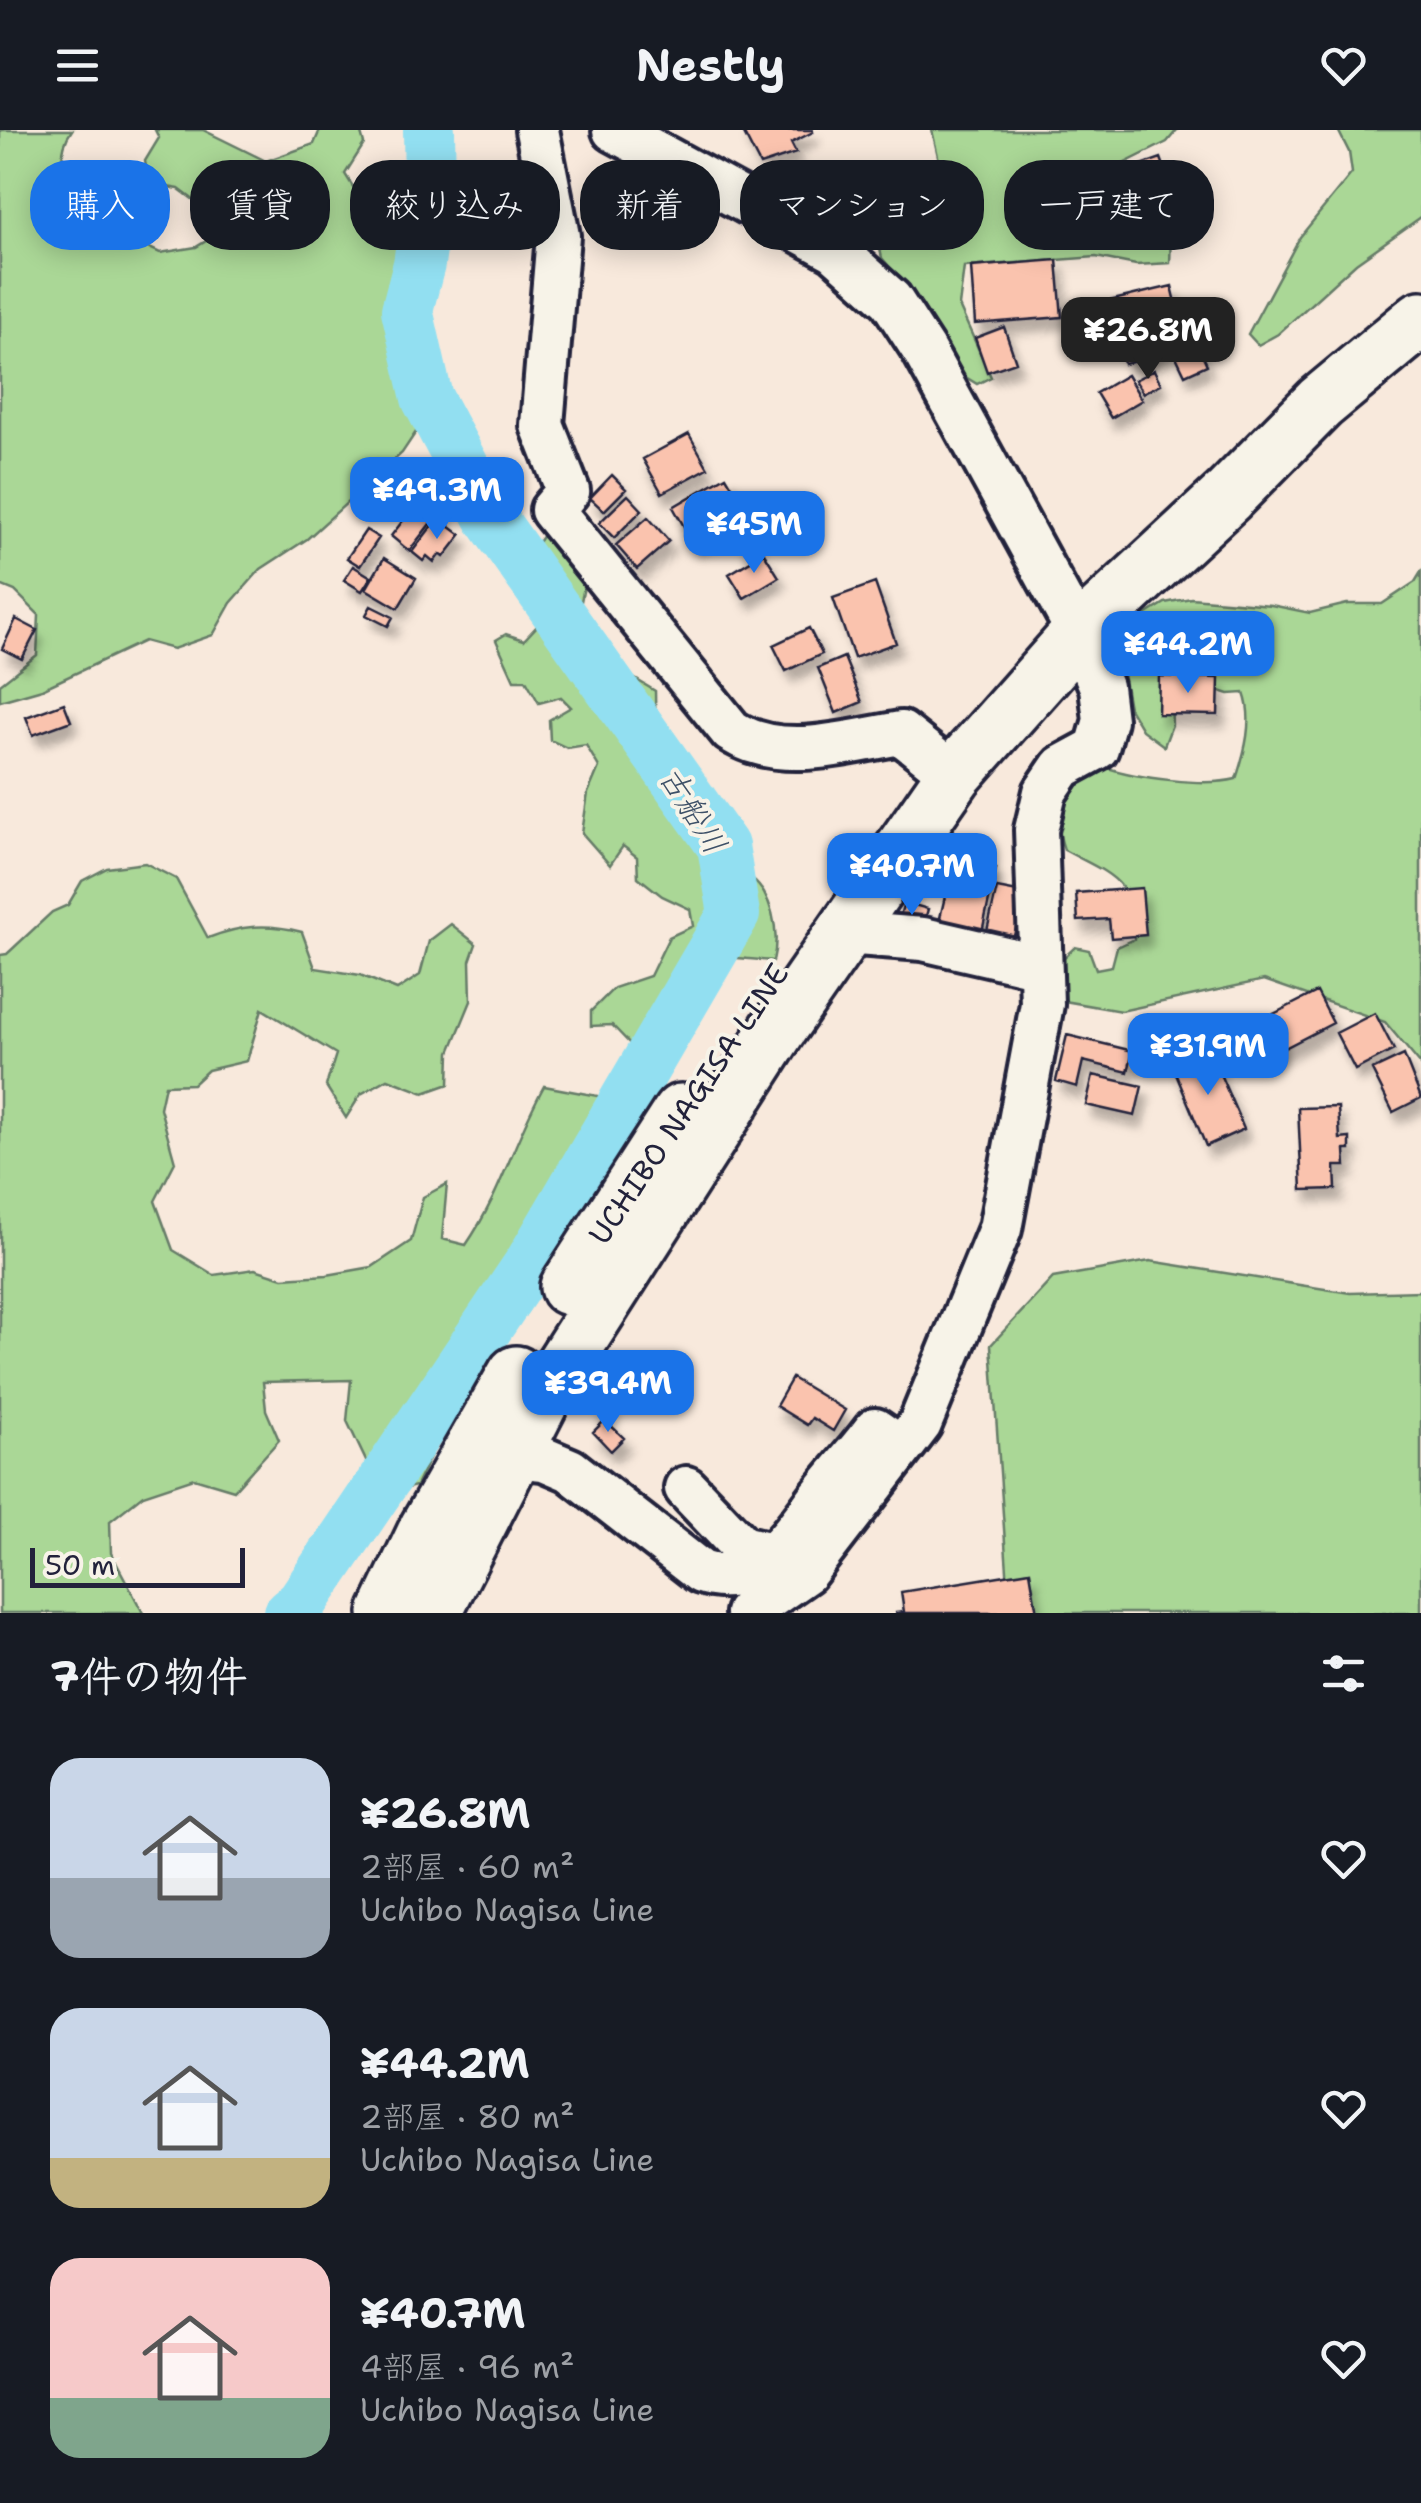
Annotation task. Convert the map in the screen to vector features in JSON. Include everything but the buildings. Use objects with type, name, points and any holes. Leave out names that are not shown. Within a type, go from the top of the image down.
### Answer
[{"type":"highway","name":"UCHIBO NAGISA LINE","points":[[428,1605],[427,1529],[627,1190],[840,878],[1071,620],[1421,319]]},
{"type":"highway","name":"UCHIBO NAGISA LINE","points":[[428,1605],[544,1395],[844,933],[942,765]]},
{"type":"street","points":[[537,130],[558,236],[542,424],[568,490],[552,510],[731,731],[755,746],[809,748],[901,733],[942,765]]},
{"type":"street","points":[[614,130],[835,250],[891,300],[924,351],[1071,620],[1101,687],[1104,720],[1097,748],[1062,767],[1045,792],[1036,830],[1042,1004],[1000,1229],[920,1424],[806,1572],[748,1613]]},
{"type":"street","points":[[844,933],[922,939],[1040,966]]},
{"type":"street","points":[[513,1456],[544,1460],[570,1470],[701,1572],[717,1578],[736,1575],[789,1542],[875,1430],[901,1448]]},
{"type":"street","points":[[686,1488],[742,1546],[772,1554]]},
{"type":"green space","points":[[0,130],[72,130],[63,160],[30,160],[30,250],[160,253],[190,248],[330,250],[330,160],[269,160],[314,144],[320,130],[360,130],[364,144],[350,160],[345,174],[350,182],[350,250],[413,250],[425,265],[430,320],[417,349],[418,395],[426,417],[402,453],[307,539],[261,569],[231,603],[213,635],[173,649],[144,641],[42,689],[0,701],[0,684],[37,655],[39,615],[15,591],[0,585]]},
{"type":"green space","points":[[155,130],[203,130],[264,160],[190,160],[190,197],[170,188],[170,160],[146,160],[159,138]]},
{"type":"green space","points":[[932,130],[1177,130],[1167,142],[1131,160],[1004,160],[1004,250],[1170,250],[1170,263],[1136,265],[1096,257],[964,267],[959,306],[991,377],[977,384],[964,376],[922,304],[882,258],[880,250],[984,250],[984,160],[939,160]]},
{"type":"green space","points":[[1338,130],[1421,130],[1421,217],[1356,263],[1278,334],[1258,345],[1248,334],[1300,237],[1352,173],[1349,152]]},
{"type":"green space","points":[[548,528],[588,567],[578,616],[612,665],[655,691],[656,755],[682,781],[695,829],[715,865],[743,873],[755,882],[768,902],[775,926],[773,961],[725,957],[700,981],[659,1044],[637,1051],[612,1025],[591,1026],[591,1011],[614,988],[650,976],[669,937],[693,926],[690,909],[662,896],[638,877],[637,857],[623,846],[610,865],[582,833],[588,793],[599,767],[586,745],[567,748],[550,740],[549,720],[571,707],[561,697],[539,703],[526,680],[514,680],[496,640],[506,634],[524,640],[564,597],[545,575],[534,548]]},
{"type":"green space","points":[[1421,572],[1421,1065],[1385,1022],[1264,980],[1121,1011],[1058,1000],[1059,962],[1075,947],[1089,950],[1096,969],[1112,966],[1117,947],[1134,939],[1125,891],[1107,874],[1064,850],[1058,819],[1064,798],[1080,782],[1105,767],[1170,780],[1236,779],[1245,747],[1248,714],[1244,693],[1214,689],[1171,694],[1172,725],[1164,746],[1142,730],[1129,708],[1119,651],[1136,621],[1165,603],[1191,598],[1271,605],[1310,613],[1347,604],[1382,604],[1415,582]]},
{"type":"green space","points":[[145,863],[176,879],[208,938],[254,927],[302,932],[315,968],[360,975],[397,990],[420,975],[429,941],[451,924],[476,944],[470,961],[471,1001],[450,1052],[449,1084],[424,1093],[388,1079],[361,1094],[346,1118],[326,1086],[336,1054],[262,1009],[247,1061],[208,1070],[193,1084],[165,1085],[160,1108],[175,1162],[155,1201],[173,1250],[214,1275],[255,1269],[283,1278],[372,1267],[411,1241],[423,1197],[447,1184],[442,1239],[466,1245],[489,1206],[544,1086],[603,1097],[603,1147],[575,1195],[535,1235],[416,1486],[388,1493],[367,1463],[347,1421],[351,1380],[263,1382],[266,1410],[279,1440],[234,1490],[194,1478],[143,1495],[110,1521],[111,1553],[143,1613],[0,1613],[0,955],[7,954],[52,912],[68,905],[82,881],[107,868]]},
{"type":"green space","points":[[1150,1261],[1350,1293],[1421,1291],[1421,1613],[1010,1613],[991,1345],[1053,1278]]},
{"type":"waterway","name":"古船川","points":[[289,1613],[302,1602],[531,1262],[734,914],[723,846],[490,517],[427,398],[407,310],[419,264],[430,185],[429,130]]}]
